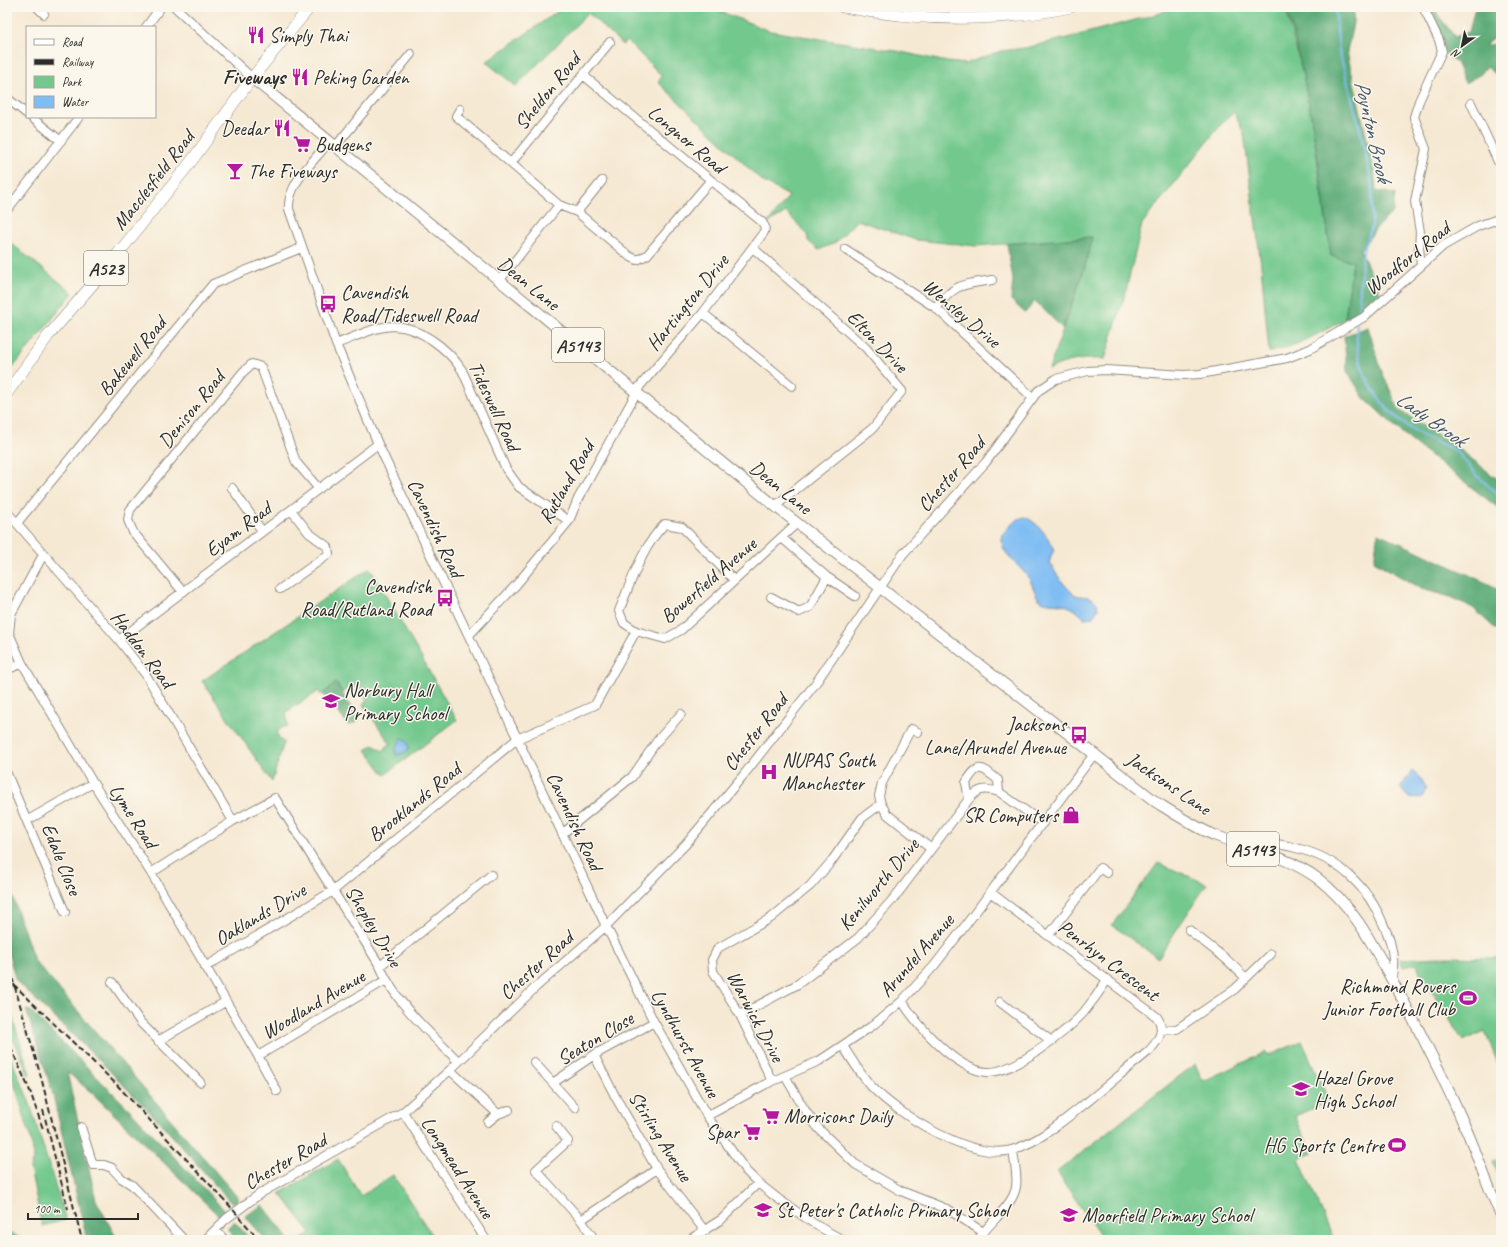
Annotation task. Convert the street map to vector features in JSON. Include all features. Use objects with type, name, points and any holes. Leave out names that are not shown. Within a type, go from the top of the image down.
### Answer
[{"type":"highway","name":"Macclesfield Road","points":[[7,393],[48,336],[105,270],[190,164],[252,78],[310,7]]},
{"type":"highway","points":[[843,7],[906,16],[954,19],[1022,15],[1071,7]]},
{"type":"main road","name":"Dean Lane","points":[[252,78],[775,506],[879,588]]},
{"type":"main road","name":"Jacksons Lane","points":[[879,588],[1095,753],[1156,802],[1185,820],[1212,834],[1295,865],[1333,891],[1351,910],[1366,932],[1420,1031],[1453,1100],[1501,1215]]},
{"type":"street","points":[[37,7],[44,14]]},
{"type":"street","points":[[147,26],[161,7]]},
{"type":"street","points":[[175,7],[252,78]]},
{"type":"street","points":[[1422,264],[1419,248],[1420,232],[1415,201],[1426,149],[1414,117],[1419,101],[1442,51],[1439,40],[1423,7]]},
{"type":"street","name":"Sheldon Road","points":[[511,163],[610,42]]},
{"type":"street","name":"Cavendish Road","points":[[411,54],[332,145],[296,183],[289,197],[290,217],[336,344],[378,444],[606,926]]},
{"type":"street","name":"Longnor Road","points":[[583,75],[710,181],[762,222],[764,232]]},
{"type":"street","points":[[7,98],[26,113]]},
{"type":"street","points":[[1471,102],[1501,168]]},
{"type":"street","points":[[460,109],[456,116],[559,204],[577,212],[629,256],[637,260],[647,255],[710,181]]},
{"type":"street","points":[[32,118],[62,141]]},
{"type":"street","points":[[7,210],[62,141],[78,118]]},
{"type":"street","points":[[577,212],[602,181]]},
{"type":"street","points":[[499,281],[559,204]]},
{"type":"street","name":"Woodford Road","points":[[1339,330],[1364,317],[1443,246],[1458,236],[1501,218]]},
{"type":"street","name":"Hartington Drive","points":[[636,392],[703,313],[764,232]]},
{"type":"street","name":"Bakewell Road","points":[[17,524],[213,284],[301,248]]},
{"type":"street","name":"Elton Drive","points":[[753,248],[866,348],[902,391],[874,428],[775,506]]},
{"type":"street","name":"Wensley Drive","points":[[845,249],[936,308],[1032,397]]},
{"type":"street","points":[[936,308],[954,288],[960,285],[992,280]]},
{"type":"street","points":[[703,313],[792,386]]},
{"type":"street","name":"Tideswell Road","points":[[336,344],[385,327],[398,325],[418,330],[435,342],[455,360],[462,370],[506,469],[519,487],[569,521]]},
{"type":"street","name":"Chester Road","points":[[205,1240],[226,1219],[261,1193],[403,1112],[450,1070],[536,987],[606,926],[686,844],[746,772],[815,684],[903,554],[986,462],[1032,397],[1044,386],[1056,379],[1088,371],[1106,370],[1195,374],[1287,358],[1310,349],[1339,330]]},
{"type":"street","name":"Denison Road","points":[[183,592],[133,532],[128,520],[130,510],[243,372],[252,364],[261,367],[296,462],[319,489]]},
{"type":"street","name":"Rutland Road","points":[[468,635],[516,585],[569,521],[578,500],[636,392]]},
{"type":"street","name":"Eyam Road","points":[[119,640],[378,444]]},
{"type":"street","points":[[232,488],[262,531]]},
{"type":"street","points":[[280,589],[329,554],[328,547],[309,533],[291,510]]},
{"type":"street","name":"Haddon Road","points":[[7,512],[43,555],[119,640],[146,675],[232,821]]},
{"type":"street","name":"Bowerfield Avenue","points":[[517,739],[595,705],[636,631],[665,639],[681,630],[797,523]]},
{"type":"street","points":[[636,631],[624,623],[619,611],[648,546],[655,533],[665,524],[682,527],[734,580]]},
{"type":"street","points":[[782,538],[827,577],[855,596]]},
{"type":"street","name":"Lyme Road","points":[[43,555],[11,614],[8,634],[22,663],[93,783],[151,873],[277,1091]]},
{"type":"street","points":[[771,596],[799,612],[810,607],[827,577]]},
{"type":"street","points":[[7,670],[22,663]]},
{"type":"street","points":[[562,834],[632,777],[657,741],[681,714]]},
{"type":"street","points":[[911,729],[882,783],[879,796],[881,804],[887,814],[896,823],[916,836],[930,848]]},
{"type":"street","name":"Brooklands Road","points":[[333,890],[517,739]]},
{"type":"street","name":"Arundel Avenue","points":[[707,1116],[772,1081],[819,1061],[843,1046],[902,1001],[934,966],[1095,753]]},
{"type":"street","points":[[969,798],[966,783],[975,769],[980,768],[984,769],[998,780],[999,792]]},
{"type":"street","name":"Edale Close","points":[[7,774],[28,820],[65,912]]},
{"type":"street","name":"Edale Close","points":[[28,820],[93,783]]},
{"type":"street","name":"Kenilworth Drive","points":[[740,1015],[798,984],[858,938],[895,897],[930,848],[976,791],[987,788],[999,792],[1043,823]]},
{"type":"street","name":"Shepley Drive","points":[[232,821],[276,798],[380,966],[386,980],[413,1014],[458,1061]]},
{"type":"street","name":"Warwick Drive","points":[[772,1081],[740,1015],[713,971],[712,960],[718,948],[771,918],[810,886],[832,862],[862,818],[881,804]]},
{"type":"street","points":[[151,873],[232,821]]},
{"type":"street","points":[[1244,846],[1260,842],[1276,843],[1299,849],[1328,860],[1348,874],[1359,884],[1380,914],[1390,940],[1393,958],[1392,980]]},
{"type":"street","points":[[1048,936],[1100,868],[1107,873]]},
{"type":"street","points":[[380,966],[491,875]]},
{"type":"street","name":"Oaklands Drive","points":[[205,966],[333,890]]},
{"type":"street","name":"Penrhyn Crescent","points":[[990,892],[1157,1017],[1160,1021],[1161,1030],[1156,1044],[1143,1056],[1046,1133],[1013,1150]]},
{"type":"street","name":"Lyndhurst Avenue","points":[[606,926],[654,1022],[707,1116],[746,1171],[758,1184],[804,1217],[844,1240]]},
{"type":"street","points":[[1189,930],[1226,959],[1246,978]]},
{"type":"street","points":[[1161,1030],[1177,1029],[1235,989],[1271,954]]},
{"type":"street","name":"Woodland Avenue","points":[[258,1056],[386,980]]},
{"type":"street","points":[[902,1001],[913,1019],[958,1060],[972,1068],[986,1072],[998,1072],[1018,1064],[1070,1026],[1083,1013],[1107,980]]},
{"type":"street","points":[[112,982],[123,1000],[158,1041],[200,1082]]},
{"type":"street","points":[[158,1041],[225,1002]]},
{"type":"street","points":[[1000,1002],[1050,1040]]},
{"type":"street","name":"Seaton Close","points":[[553,1083],[594,1055],[654,1022]]},
{"type":"street","points":[[843,1046],[859,1072],[872,1087],[907,1117],[965,1145],[1000,1152],[1013,1150],[1016,1185],[1015,1193],[978,1240]]},
{"type":"street","name":"Stirling Avenue","points":[[594,1055],[616,1098],[657,1168],[705,1231]]},
{"type":"street","name":"Seaton Close","points":[[534,1062],[575,1108]]},
{"type":"street","points":[[450,1070],[498,1114]]},
{"type":"street","points":[[785,1076],[806,1112],[819,1129],[856,1164],[901,1191],[949,1210],[983,1232]]},
{"type":"street","points":[[488,1122],[498,1114],[510,1110]]},
{"type":"street","name":"Longmead Avenue","points":[[403,1112],[486,1240]]},
{"type":"street","points":[[556,1126],[573,1148]]},
{"type":"street","points":[[81,1127],[93,1168],[104,1165],[112,1168],[132,1185],[184,1240]]},
{"type":"street","points":[[568,1141],[536,1170],[581,1220],[596,1240]]},
{"type":"street","points":[[581,1220],[657,1168]]},
{"type":"street","points":[[689,1240],[722,1219],[758,1184]]},
{"type":"street","points":[[215,1230],[225,1240]]},
{"type":"green space","points":[[560,7],[709,7],[770,31],[897,51],[947,62],[967,64],[1001,51],[1025,48],[1161,13],[1169,7],[1285,7],[1303,75],[1311,115],[1331,256],[1353,262],[1345,319],[1299,343],[1269,352],[1261,265],[1244,134],[1234,112],[1223,122],[1142,224],[1126,291],[1105,359],[1076,360],[1049,369],[1084,270],[1092,237],[976,246],[916,240],[857,220],[836,242],[819,250],[808,241],[807,234],[786,212],[768,223],[789,196],[762,181],[658,82],[662,76],[627,41],[623,45],[588,13],[516,86],[486,62],[561,9]]},
{"type":"green space","points":[[1286,7],[1354,7],[1353,23],[1347,52],[1374,170],[1376,191],[1395,194],[1393,212],[1378,226],[1360,250],[1383,299],[1345,319],[1353,262],[1331,256],[1308,99],[1302,68]]},
{"type":"green space","points":[[1423,7],[1437,7],[1437,14],[1455,37],[1469,32],[1474,11],[1477,7],[1501,7],[1501,32],[1485,45],[1501,42],[1501,76],[1492,72],[1487,66],[1481,74],[1465,83],[1456,62],[1442,51]]},
{"type":"green space","points":[[1092,237],[1084,270],[1063,329],[1035,301],[1025,313],[1011,300],[1013,280],[1007,244]]},
{"type":"green space","points":[[7,240],[73,293],[7,375]]},
{"type":"green space","points":[[1368,327],[1382,372],[1399,410],[1454,445],[1501,482],[1501,510],[1410,440],[1364,398],[1347,371],[1344,336]]},
{"type":"green space","points":[[1378,533],[1491,585],[1501,592],[1501,634],[1473,608],[1451,597],[1421,589],[1374,561]]},
{"type":"green space","name":"Norbury Hall Primary School","points":[[370,568],[457,720],[385,775],[366,750],[373,745],[383,751],[390,743],[363,705],[367,700],[354,685],[343,693],[336,683],[321,695],[319,691],[286,712],[288,726],[281,728],[277,733],[279,739],[284,742],[272,782],[202,681]]},
{"type":"green space","points":[[336,683],[359,720],[349,726],[323,694]]},
{"type":"green space","points":[[1158,863],[1207,884],[1158,958],[1112,925]]},
{"type":"green space","points":[[7,880],[34,960],[239,1199],[232,1204],[167,1130],[102,1063],[16,981],[7,949]]},
{"type":"green space","name":"Richmond Rovers Junior Football Club","points":[[1441,957],[1501,958],[1501,1072],[1485,1031],[1463,1041],[1419,971],[1417,964],[1403,967],[1400,959]]},
{"type":"green space","points":[[7,1000],[30,1074],[28,1075],[19,1051],[7,1029]]},
{"type":"green space","points":[[26,1010],[31,1011],[128,1108],[227,1213],[221,1218],[91,1092],[67,1072],[96,1200],[116,1237],[112,1240],[87,1240],[52,1091]]},
{"type":"green space","points":[[1302,1041],[1329,1101],[1295,1116],[1312,1153],[1299,1159],[1334,1240],[1103,1240],[1057,1172],[1195,1064],[1203,1081],[1266,1052],[1268,1056]]},
{"type":"green space","points":[[7,1049],[29,1101],[66,1220],[42,1226],[30,1168],[34,1157],[30,1136],[7,1059]]},
{"type":"green space","points":[[1501,1156],[1501,1180],[1493,1161]]},
{"type":"green space","points":[[338,1159],[361,1196],[393,1175],[435,1240],[299,1240],[311,1233],[280,1193]]},
{"type":"green space","points":[[263,1205],[290,1240],[266,1240],[245,1216]]},
{"type":"green space","points":[[234,1221],[251,1240],[236,1240],[227,1228]]},
{"type":"green space","points":[[7,1232],[21,1238],[22,1240],[7,1240]]},
{"type":"water","points":[[1025,517],[1039,527],[1055,550],[1050,558],[1051,565],[1064,584],[1074,594],[1091,598],[1097,603],[1098,609],[1093,617],[1084,618],[1070,607],[1040,600],[1036,595],[1029,579],[1006,552],[1002,540],[1004,533],[1015,521]]},
{"type":"water","points":[[402,737],[407,742],[409,748],[406,752],[396,755],[396,749]]},
{"type":"water","points":[[1412,771],[1420,778],[1426,788],[1422,798],[1408,797],[1400,788]]},
{"type":"waterway","name":"Poynton Brook","points":[[1335,7],[1339,51],[1359,125],[1372,185],[1372,226],[1364,247],[1362,260],[1358,318]]},
{"type":"waterway","name":"Lady Brook","points":[[1357,324],[1357,342],[1365,375],[1383,403],[1394,415],[1408,426],[1423,436],[1458,453],[1477,475],[1501,497]]},
{"type":"railway","points":[[7,960],[41,1077],[82,1240]]},
{"type":"railway","points":[[7,978],[117,1085],[229,1205],[259,1240]]},
{"type":"railway","points":[[7,1039],[30,1091],[43,1129]]},
{"type":"railway","points":[[43,1110],[68,1209]]},
{"type":"place","name":"Simply Thai","points":[[256,35]]},
{"type":"place","name":"Peking Garden","points":[[300,77]]},
{"type":"place","name":"Deedar","points":[[282,128]]},
{"type":"place","name":"Budgens","points":[[302,144]]},
{"type":"place","name":"The Fiveways","points":[[235,171]]},
{"type":"place","name":"Cavendish Road/Tideswell Road","points":[[328,304]]},
{"type":"place","name":"Cavendish Road/Rutland Road","points":[[445,598]]},
{"type":"place","name":"Norbury Hall Primary School","points":[[331,701]]},
{"type":"place","name":"Jacksons Lane/Arundel Avenue","points":[[1079,735]]},
{"type":"place","name":"NUPAS South Manchester","points":[[769,772]]},
{"type":"place","name":"SR Computers","points":[[1071,815]]},
{"type":"place","name":"Richmond Rovers Junior Football Club","points":[[1468,998]]},
{"type":"place","name":"Hazel Grove High School","points":[[1301,1089]]},
{"type":"place","name":"Morrisons Daily","points":[[771,1116]]},
{"type":"place","name":"Spar","points":[[752,1132]]},
{"type":"place","name":"HG Sports Centre","points":[[1397,1145]]},
{"type":"place","name":"St Peter's Catholic Primary School","points":[[763,1210]]},
{"type":"place","name":"Moorfield Primary School","points":[[1069,1215]]},
{"type":"district","name":"Fiveways","points":[[254,77]]}]
